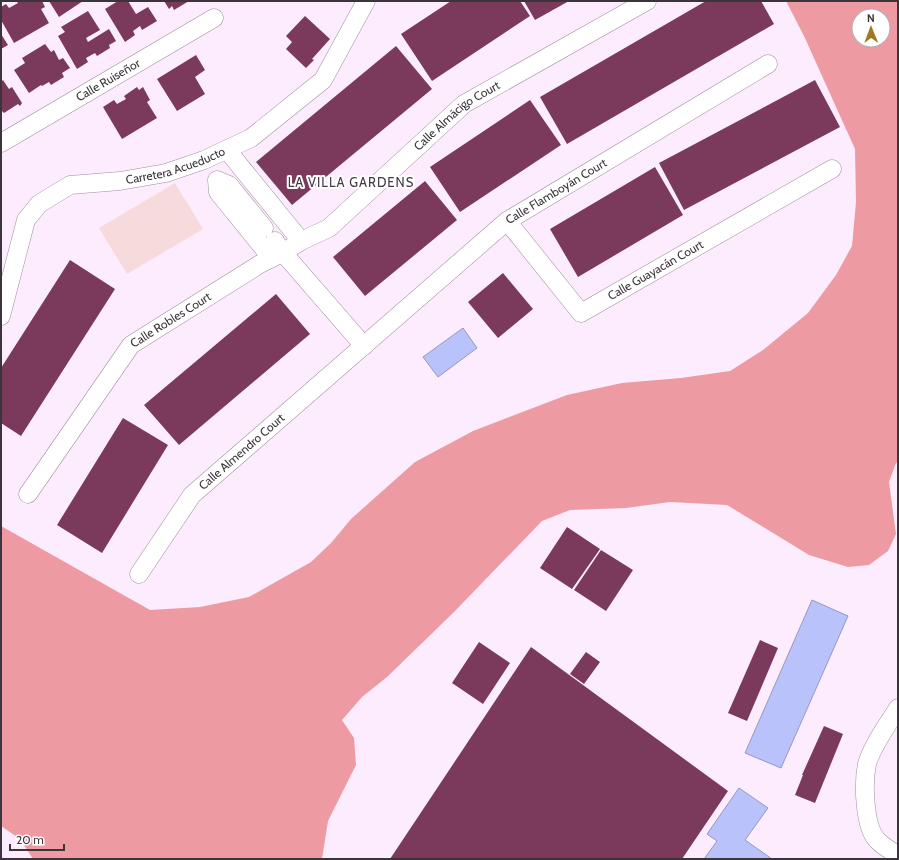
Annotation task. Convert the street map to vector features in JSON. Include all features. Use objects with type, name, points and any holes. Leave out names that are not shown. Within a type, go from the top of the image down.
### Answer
[{"type":"street","name":"Carretera Acueducto","points":[[1,316],[26,220],[39,204],[70,185],[120,181],[166,172],[204,160],[251,138],[323,80],[366,1]]},
{"type":"street","name":"Calle Almácigo Court","points":[[276,242],[301,241],[329,228],[464,104],[647,1]]},
{"type":"street","name":"Calle Ruiseñor","points":[[1,143],[214,18]]},
{"type":"street","name":"Calle Flamboyán Court","points":[[364,346],[507,221],[768,64]]},
{"type":"street","points":[[227,150],[301,241]]},
{"type":"street","points":[[204,160],[217,180],[218,192],[264,250],[276,242]]},
{"type":"street","name":"Calle Guayacán Court","points":[[507,221],[581,313],[832,169]]},
{"type":"street","points":[[217,180],[230,185],[364,346]]},
{"type":"street","name":"Calle Robles Court","points":[[28,494],[131,345],[260,264],[276,242]]},
{"type":"street","name":"Calle Almendro Court","points":[[139,574],[192,495],[364,346]]},
{"type":"street","points":[[898,708],[878,739],[867,764],[865,793],[869,826],[877,841],[898,856]]},
{"type":"shaded area","points":[[786,1],[898,1],[898,462],[896,463],[889,482],[896,534],[888,551],[869,565],[848,567],[809,555],[727,505],[670,502],[626,508],[570,510],[542,521],[454,612],[387,677],[362,697],[342,720],[354,738],[356,765],[328,821],[322,859],[33,859],[20,839],[1,826],[1,526],[150,610],[200,607],[249,597],[311,562],[331,543],[351,519],[415,462],[473,431],[567,395],[622,383],[681,378],[730,371],[763,350],[808,313],[836,275],[852,246],[856,202],[855,149],[804,36]]},
{"type":"shaded area","points":[[175,183],[203,229],[127,274],[99,228]]},
{"type":"water","points":[[463,328],[477,348],[438,377],[423,357]]},
{"type":"water","points":[[812,600],[848,616],[781,768],[745,753]]},
{"type":"water","points":[[739,788],[768,808],[745,840],[772,859],[704,859],[717,841],[707,834]]},
{"type":"building","points":[[16,1],[42,1],[45,7],[41,9],[49,23],[14,43],[1,20],[1,7],[6,4],[9,8],[18,3]]},
{"type":"building","points":[[49,1],[83,1],[59,17]]},
{"type":"building","points":[[118,1],[128,1],[136,14],[148,7],[157,21],[142,30],[140,26],[133,31],[135,35],[125,42],[105,9]]},
{"type":"building","points":[[164,1],[189,1],[174,10],[172,6],[169,9]]},
{"type":"building","points":[[451,1],[520,1],[530,16],[432,81],[401,34]]},
{"type":"building","points":[[524,1],[569,1],[535,20]]},
{"type":"building","points":[[706,1],[761,1],[774,24],[567,144],[540,97]]},
{"type":"building","points":[[88,11],[100,30],[86,38],[88,42],[109,29],[116,41],[109,45],[110,48],[97,56],[95,53],[86,58],[88,62],[77,69],[58,36],[65,32],[61,27]]},
{"type":"building","points":[[305,16],[330,39],[306,68],[286,49],[292,42],[286,36]]},
{"type":"building","points":[[1,34],[8,45],[1,49]]},
{"type":"building","points":[[45,44],[51,52],[54,50],[59,60],[63,58],[70,68],[62,73],[64,77],[51,85],[49,82],[42,86],[41,85],[29,93],[14,70],[25,63],[22,58]]},
{"type":"building","points":[[396,46],[432,89],[292,205],[256,162]]},
{"type":"building","points":[[196,55],[205,70],[195,77],[205,94],[177,111],[157,79]]},
{"type":"building","points":[[3,80],[9,89],[12,87],[22,103],[20,106],[18,104],[4,113],[2,111],[1,112],[1,82]]},
{"type":"building","points":[[815,80],[840,127],[684,210],[659,163]]},
{"type":"building","points":[[137,87],[139,90],[143,87],[150,100],[147,102],[157,118],[122,139],[103,107],[114,100],[117,104],[126,99],[124,96]]},
{"type":"building","points":[[530,100],[561,145],[460,212],[430,167]]},
{"type":"building","points":[[655,167],[683,215],[578,277],[550,229]]},
{"type":"building","points":[[425,181],[457,220],[365,296],[333,257]]},
{"type":"building","points":[[70,260],[115,289],[21,436],[1,423],[1,368]]},
{"type":"building","points":[[503,273],[533,309],[498,338],[468,302]]},
{"type":"building","points":[[276,294],[310,334],[179,445],[144,405]]},
{"type":"building","points":[[123,418],[168,445],[102,553],[57,525]]},
{"type":"building","points":[[567,527],[600,549],[572,589],[540,568]]},
{"type":"building","points":[[601,550],[633,570],[606,611],[574,590]]},
{"type":"building","points":[[760,640],[778,648],[747,721],[728,713]]},
{"type":"building","points":[[479,642],[510,663],[483,704],[452,683]]},
{"type":"building","points":[[531,647],[728,791],[682,859],[390,859]]},
{"type":"building","points":[[586,652],[600,662],[584,684],[570,674]]},
{"type":"building","points":[[824,726],[843,734],[815,803],[795,795],[802,775]]},
{"type":"district","name":"LA VILLA GARDENS","points":[[351,182]]}]
